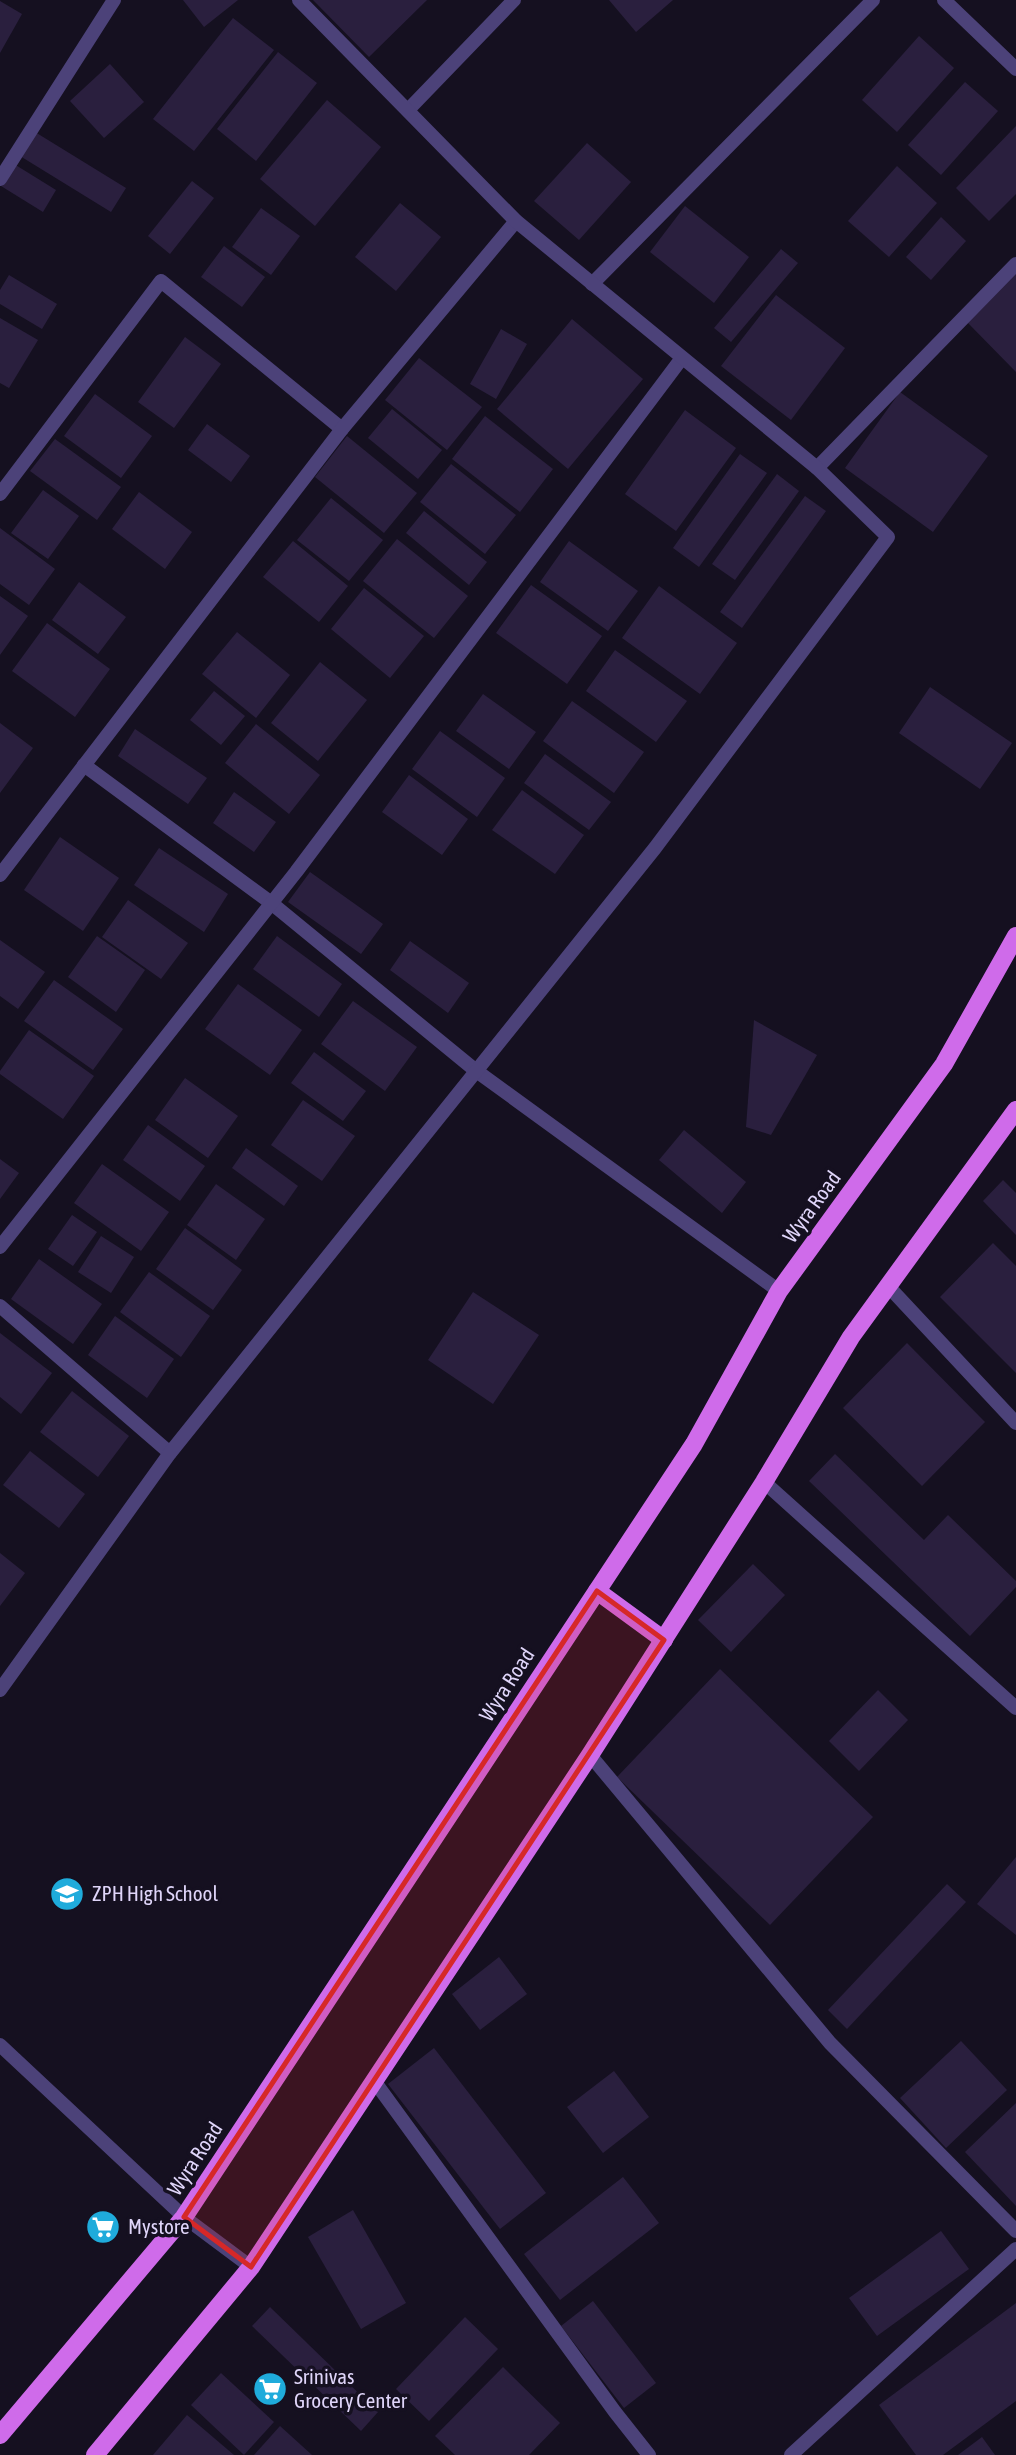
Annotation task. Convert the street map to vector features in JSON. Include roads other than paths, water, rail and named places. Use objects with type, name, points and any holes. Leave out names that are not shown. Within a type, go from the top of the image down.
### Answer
[{"type":"main road","name":"Wyra Road","points":[[0,2435],[184,2217],[694,1444],[779,1291],[944,1064],[1016,936]]},
{"type":"main road","points":[[94,2455],[251,2267],[590,1755],[764,1482],[851,1337],[1016,1110]]},
{"type":"main road","points":[[597,1591],[664,1640]]},
{"type":"street","points":[[0,179],[114,0]]},
{"type":"street","points":[[0,1690],[170,1453],[655,848],[888,537],[817,468],[516,221],[299,0]]},
{"type":"street","points":[[408,110],[514,0]]},
{"type":"street","points":[[592,284],[873,0]]},
{"type":"street","points":[[944,0],[1016,69]]},
{"type":"street","points":[[0,875],[342,429],[516,221]]},
{"type":"street","points":[[817,468],[1016,264]]},
{"type":"street","points":[[0,494],[161,281],[342,429]]},
{"type":"street","points":[[0,1247],[296,872],[682,358]]},
{"type":"street","points":[[84,765],[270,902],[475,1070],[779,1291]]},
{"type":"street","points":[[888,1286],[1016,1423]]},
{"type":"street","points":[[0,1306],[170,1453]]},
{"type":"street","points":[[764,1482],[1016,1708]]},
{"type":"street","points":[[590,1755],[830,2043],[1016,2231]]},
{"type":"street","points":[[0,2046],[184,2217],[251,2267]]},
{"type":"street","points":[[375,2082],[649,2455]]},
{"type":"street","points":[[791,2455],[1016,2249]]},
{"type":"place","name":"ZPH High School","points":[[67,1894]]},
{"type":"place","name":"Mystore","points":[[103,2227]]},
{"type":"place","name":"Srinivas Grocery Center","points":[[270,2389]]}]
